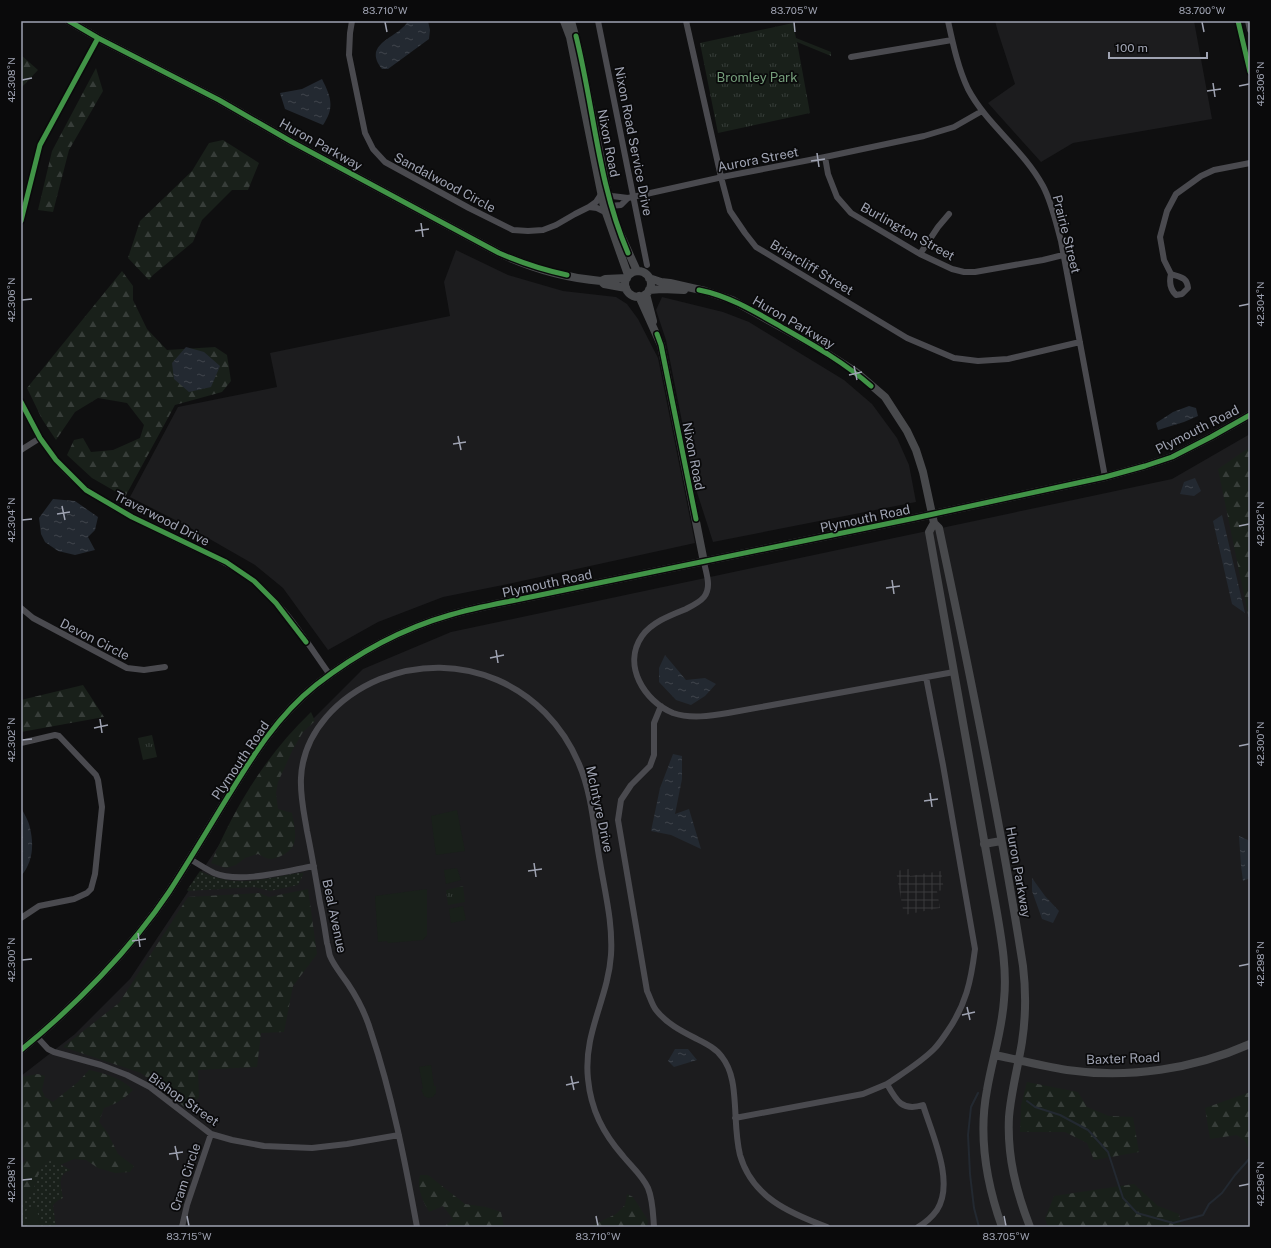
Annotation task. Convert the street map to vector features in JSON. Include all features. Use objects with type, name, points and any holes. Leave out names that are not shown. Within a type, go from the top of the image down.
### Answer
[{"type":"main road","name":"Huron Parkway","points":[[69,21],[98,38],[219,100],[292,142],[500,253],[522,263],[544,270],[601,281],[604,284],[626,288]]},
{"type":"main road","name":"Nixon Road","points":[[564,21],[570,37],[590,143],[627,276]]},
{"type":"main road","name":"Nixon Road","points":[[571,21],[579,50],[603,191]]},
{"type":"main road","name":"Nixon Road","points":[[608,209],[637,271]]},
{"type":"main road","points":[[637,271],[644,272],[651,282],[644,293],[631,294],[626,288],[625,283],[627,276],[637,271]]},
{"type":"main road","name":"Huron Parkway","points":[[601,281],[605,279],[627,276]]},
{"type":"main road","name":"Huron Parkway","points":[[649,278],[699,290],[732,300],[817,347],[856,372],[885,398],[907,431],[916,450],[923,472],[934,523],[939,528],[970,678],[1020,948],[1025,990],[1024,1022],[1010,1104],[1009,1139],[1013,1172],[1021,1203],[1030,1227]]},
{"type":"main road","name":"Huron Parkway","points":[[644,293],[662,289],[699,290]]},
{"type":"main road","name":"Nixon Road","points":[[644,293],[654,328],[661,345],[704,562]]},
{"type":"main road","name":"Plymouth Road","points":[[21,1050],[37,1037],[92,985],[153,915],[190,859],[251,758],[274,727],[311,690],[357,655],[398,634],[451,614],[932,515],[1105,477],[1172,457],[1250,415]]},
{"type":"main road","name":"Huron Parkway","points":[[934,523],[929,532],[1002,947],[1005,979],[1003,1016],[985,1104],[983,1143],[990,1189],[1002,1227]]},
{"type":"main road","points":[[954,672],[964,673],[970,678]]},
{"type":"main road","points":[[984,844],[1001,841]]},
{"type":"main road","name":"Baxter Road","points":[[995,1055],[1068,1070],[1094,1072],[1134,1072],[1165,1069],[1200,1062],[1229,1053],[1250,1044]]},
{"type":"street","name":"Sandalwood Circle","points":[[352,21],[349,55],[365,133],[373,149],[385,162],[469,208],[513,230],[528,232],[556,226],[596,202],[603,191]]},
{"type":"street","name":"Nixon Road Service Drive","points":[[598,21],[631,198],[647,265]]},
{"type":"street","name":"Briarcliff Street","points":[[686,21],[730,211],[744,233],[756,247],[907,338],[954,358],[978,361],[1008,359],[1080,342]]},
{"type":"street","name":"Prairie Street","points":[[948,21],[955,52],[968,88],[982,111],[1026,161],[1043,186],[1053,212],[1063,255],[1105,477]]},
{"type":"street","points":[[1238,21],[1250,67]]},
{"type":"street","points":[[1248,21],[1250,30]]},
{"type":"street","points":[[21,221],[40,145],[98,38]]},
{"type":"street","points":[[851,57],[952,40]]},
{"type":"street","name":"Aurora Street","points":[[603,191],[612,196],[631,198],[721,177],[924,136],[954,127],[982,111]]},
{"type":"street","name":"Burlington Street","points":[[825,157],[828,174],[837,198],[851,213],[920,254],[952,269],[964,272],[975,272],[1063,255]]},
{"type":"street","points":[[1171,274],[1164,260],[1160,237],[1167,210],[1176,194],[1201,176],[1214,170],[1250,163]]},
{"type":"street","name":"Aurora Street","points":[[608,209],[621,205],[631,198]]},
{"type":"street","points":[[589,207],[608,209]]},
{"type":"street","points":[[920,254],[938,227],[949,214]]},
{"type":"street","name":"Traverwood Drive","points":[[21,402],[40,438],[56,460],[86,490],[132,517],[226,562],[254,581],[276,603],[291,621],[330,675]]},
{"type":"street","points":[[21,450],[40,438]]},
{"type":"street","points":[[704,562],[709,588],[704,597],[694,605],[652,626],[642,636],[635,650],[635,668],[640,684],[649,696],[661,706],[674,713],[702,717],[738,712],[954,672]]},
{"type":"street","name":"Devon Circle","points":[[21,608],[33,618],[127,668],[144,670],[164,667]]},
{"type":"street","name":"McIntyre Drive","points":[[314,866],[301,794],[301,773],[303,761],[311,739],[323,721],[341,703],[356,692],[370,684],[399,673],[434,668],[466,670],[489,677],[520,691],[535,702],[549,716],[569,743],[582,771],[589,799],[610,926],[611,947],[609,970],[593,1024],[587,1054],[590,1095],[606,1136],[636,1171],[647,1187],[652,1203],[654,1227]]},
{"type":"street","points":[[735,1118],[863,1094],[887,1084],[921,1061],[936,1048],[956,1019],[966,997],[972,973],[975,949],[926,677]]},
{"type":"street","points":[[661,706],[654,723],[654,755],[650,766],[630,785],[621,800],[618,820],[647,991],[655,1009],[669,1024],[711,1046],[722,1057],[730,1072],[733,1086],[735,1118],[740,1155],[749,1175],[760,1192],[777,1205],[827,1227]]},
{"type":"street","points":[[21,743],[55,735],[59,736],[96,775],[102,807],[95,874],[91,889],[87,893],[74,899],[39,906],[21,918]]},
{"type":"street","name":"Beal Avenue","points":[[190,859],[216,873],[231,877],[245,878],[314,866],[329,955],[359,1002],[370,1029],[399,1135],[417,1227]]},
{"type":"street","name":"Bishop Street","points":[[37,1037],[48,1049],[54,1052],[115,1070],[139,1081],[211,1134],[264,1146],[306,1148],[347,1144],[399,1135]]},
{"type":"street","points":[[887,1084],[897,1101],[906,1107],[915,1108],[923,1105],[942,1169],[944,1183],[942,1197],[937,1210],[926,1222],[918,1227]]},
{"type":"street","name":"Cram Circle","points":[[182,1227],[187,1204],[211,1134]]},
{"type":"shaded area","points":[[995,21],[1194,21],[1212,119],[1073,143],[1041,162],[988,103],[1015,84]]},
{"type":"shaded area","points":[[456,250],[508,275],[563,291],[616,297],[627,304],[638,319],[658,358],[695,543],[443,597],[378,622],[328,650],[283,588],[255,565],[187,526],[130,497],[178,407],[277,387],[270,353],[450,316],[444,282]]},
{"type":"shaded area","points":[[662,297],[723,312],[749,322],[844,380],[872,404],[897,438],[909,465],[916,502],[713,542],[694,483],[666,340],[656,310]]},
{"type":"shaded area","points":[[1250,434],[1250,1227],[21,1227],[21,1076],[75,1034],[130,979],[282,750],[363,669],[451,632],[1172,479]]},
{"type":"shaded area","points":[[909,869],[910,876],[941,871],[944,890],[937,891],[940,908],[904,915],[896,871]]},
{"type":"green space","name":"Bromley Park","points":[[793,23],[796,38],[831,52],[831,56],[797,42],[810,113],[718,133],[700,43]]},
{"type":"green space","points":[[21,55],[38,70],[21,88]]},
{"type":"green space","points":[[96,68],[103,91],[69,150],[53,212],[38,210],[52,151]]},
{"type":"green space","points":[[223,140],[259,163],[248,190],[232,190],[202,220],[193,242],[149,280],[128,258],[140,221],[192,171],[209,143]]},
{"type":"green space","points":[[122,271],[133,286],[133,300],[147,329],[167,350],[215,347],[227,355],[231,381],[222,392],[175,405],[125,497],[92,478],[67,455],[74,440],[83,438],[91,452],[113,450],[140,438],[144,425],[127,403],[98,398],[75,412],[56,440],[42,419],[27,388]]},
{"type":"green space","points":[[1250,447],[1250,624],[1218,469]]},
{"type":"green space","points":[[83,685],[104,717],[21,732],[21,700]]},
{"type":"green space","points":[[311,712],[315,721],[303,732],[293,749],[278,782],[276,793],[278,809],[292,813],[295,838],[292,848],[277,858],[269,859],[258,854],[245,858],[236,865],[226,868],[211,863],[242,801],[266,763],[295,728]]},
{"type":"green space","points":[[152,735],[157,757],[143,760],[138,738]]},
{"type":"green space","points":[[457,810],[465,851],[436,855],[431,816]]},
{"type":"green space","points":[[457,868],[461,880],[446,884],[444,870]]},
{"type":"green space","points":[[200,871],[225,880],[237,881],[261,880],[299,873],[303,873],[303,875],[298,885],[270,891],[254,887],[188,891],[187,890]]},
{"type":"green space","points":[[463,886],[465,902],[448,905],[446,890]]},
{"type":"green space","points":[[308,889],[317,954],[293,986],[284,1032],[261,1033],[257,1067],[198,1070],[199,1097],[187,1109],[141,1073],[63,1047],[119,1003],[188,897],[259,893],[269,897]]},
{"type":"green space","points":[[427,889],[427,935],[423,940],[388,943],[387,941],[378,942],[375,896]]},
{"type":"green space","points":[[463,906],[466,920],[451,923],[449,909]]},
{"type":"green space","points":[[431,1065],[434,1086],[436,1086],[436,1093],[433,1097],[428,1098],[424,1096],[421,1089],[423,1089],[419,1067]]},
{"type":"green space","points":[[89,1070],[118,1079],[133,1090],[120,1101],[104,1108],[99,1122],[107,1132],[118,1154],[134,1166],[130,1172],[115,1173],[98,1168],[86,1160],[74,1159],[60,1165],[50,1159],[40,1169],[32,1194],[21,1201],[21,1165],[26,1160],[21,1154],[21,1077],[38,1074],[45,1076],[42,1090],[45,1097],[53,1102],[78,1082]]},
{"type":"green space","points":[[1027,1082],[1078,1092],[1087,1107],[1109,1116],[1133,1117],[1139,1152],[1094,1160],[1087,1143],[1065,1132],[1020,1132],[1021,1106]]},
{"type":"green space","points":[[1250,1092],[1250,1151],[1245,1141],[1237,1135],[1210,1139],[1205,1108]]},
{"type":"green space","points":[[50,1159],[71,1170],[66,1172],[61,1178],[63,1198],[53,1205],[56,1227],[21,1227],[21,1201],[32,1193],[40,1169]]},
{"type":"green space","points":[[420,1175],[428,1175],[465,1204],[486,1207],[501,1212],[504,1227],[444,1227],[453,1219],[443,1206],[429,1212],[422,1199],[419,1184]]},
{"type":"green space","points":[[1134,1184],[1158,1206],[1179,1214],[1181,1227],[1048,1227],[1045,1219],[1054,1196]]},
{"type":"green space","points":[[627,1194],[633,1197],[646,1217],[648,1221],[647,1227],[589,1227],[616,1214],[625,1205]]},
{"type":"green space","points":[[31,1207],[37,1209],[40,1227],[29,1227],[26,1211]]},
{"type":"water","points":[[408,21],[428,21],[430,30],[429,39],[388,69],[382,69],[377,60],[376,53],[379,47]]},
{"type":"water","points":[[322,79],[328,91],[330,102],[329,113],[323,125],[285,109],[280,93],[302,89]]},
{"type":"water","points":[[186,347],[204,352],[220,366],[211,387],[189,392],[174,379],[172,363]]},
{"type":"water","points":[[1189,406],[1196,408],[1198,416],[1158,430],[1156,423],[1173,412]]},
{"type":"water","points":[[1195,478],[1201,491],[1194,496],[1180,494],[1184,482]]},
{"type":"water","points":[[53,499],[75,501],[98,517],[95,530],[88,537],[95,550],[75,555],[58,551],[45,542],[41,534],[39,518]]},
{"type":"water","points":[[1222,515],[1245,613],[1232,604],[1213,521]]},
{"type":"water","points":[[665,655],[686,680],[705,678],[716,684],[705,696],[691,705],[676,700],[659,682],[659,668]]},
{"type":"water","points":[[673,754],[682,756],[682,779],[675,814],[689,809],[701,849],[671,835],[651,831],[660,788]]},
{"type":"water","points":[[21,807],[28,820],[32,841],[32,853],[28,865],[21,876]]},
{"type":"water","points":[[1239,836],[1248,840],[1250,845],[1250,878],[1243,881],[1241,866]]},
{"type":"water","points":[[1032,878],[1045,896],[1059,911],[1053,923],[1042,919],[1032,891]]},
{"type":"water","points":[[675,1049],[688,1049],[697,1060],[674,1067],[668,1061]]},
{"type":"waterway","points":[[978,1093],[971,1107],[968,1135],[970,1174],[974,1208],[979,1227]]},
{"type":"waterway","points":[[1027,1101],[1035,1107],[1060,1115],[1088,1130],[1108,1152],[1123,1198],[1137,1213],[1173,1223],[1203,1215],[1209,1204],[1222,1193],[1250,1158]]},
{"type":"cycle path","points":[[69,21],[98,38],[219,100],[292,142],[499,253],[533,266],[567,275]]},
{"type":"cycle path","points":[[1238,21],[1250,72]]},
{"type":"cycle path","points":[[576,36],[603,173],[618,227],[628,253]]},
{"type":"cycle path","points":[[21,221],[40,145],[98,38]]},
{"type":"cycle path","points":[[699,290],[722,296],[764,317],[830,355],[871,386]]},
{"type":"cycle path","points":[[657,334],[661,345],[696,519]]},
{"type":"cycle path","points":[[21,402],[40,438],[56,460],[86,490],[132,517],[226,562],[254,581],[276,603],[306,642]]},
{"type":"cycle path","points":[[21,1050],[81,996],[101,976],[137,935],[169,892],[236,783],[256,752],[278,723],[302,697],[316,685],[363,652],[380,643],[414,627],[473,609],[915,518],[1105,477],[1172,457],[1250,415]]}]
